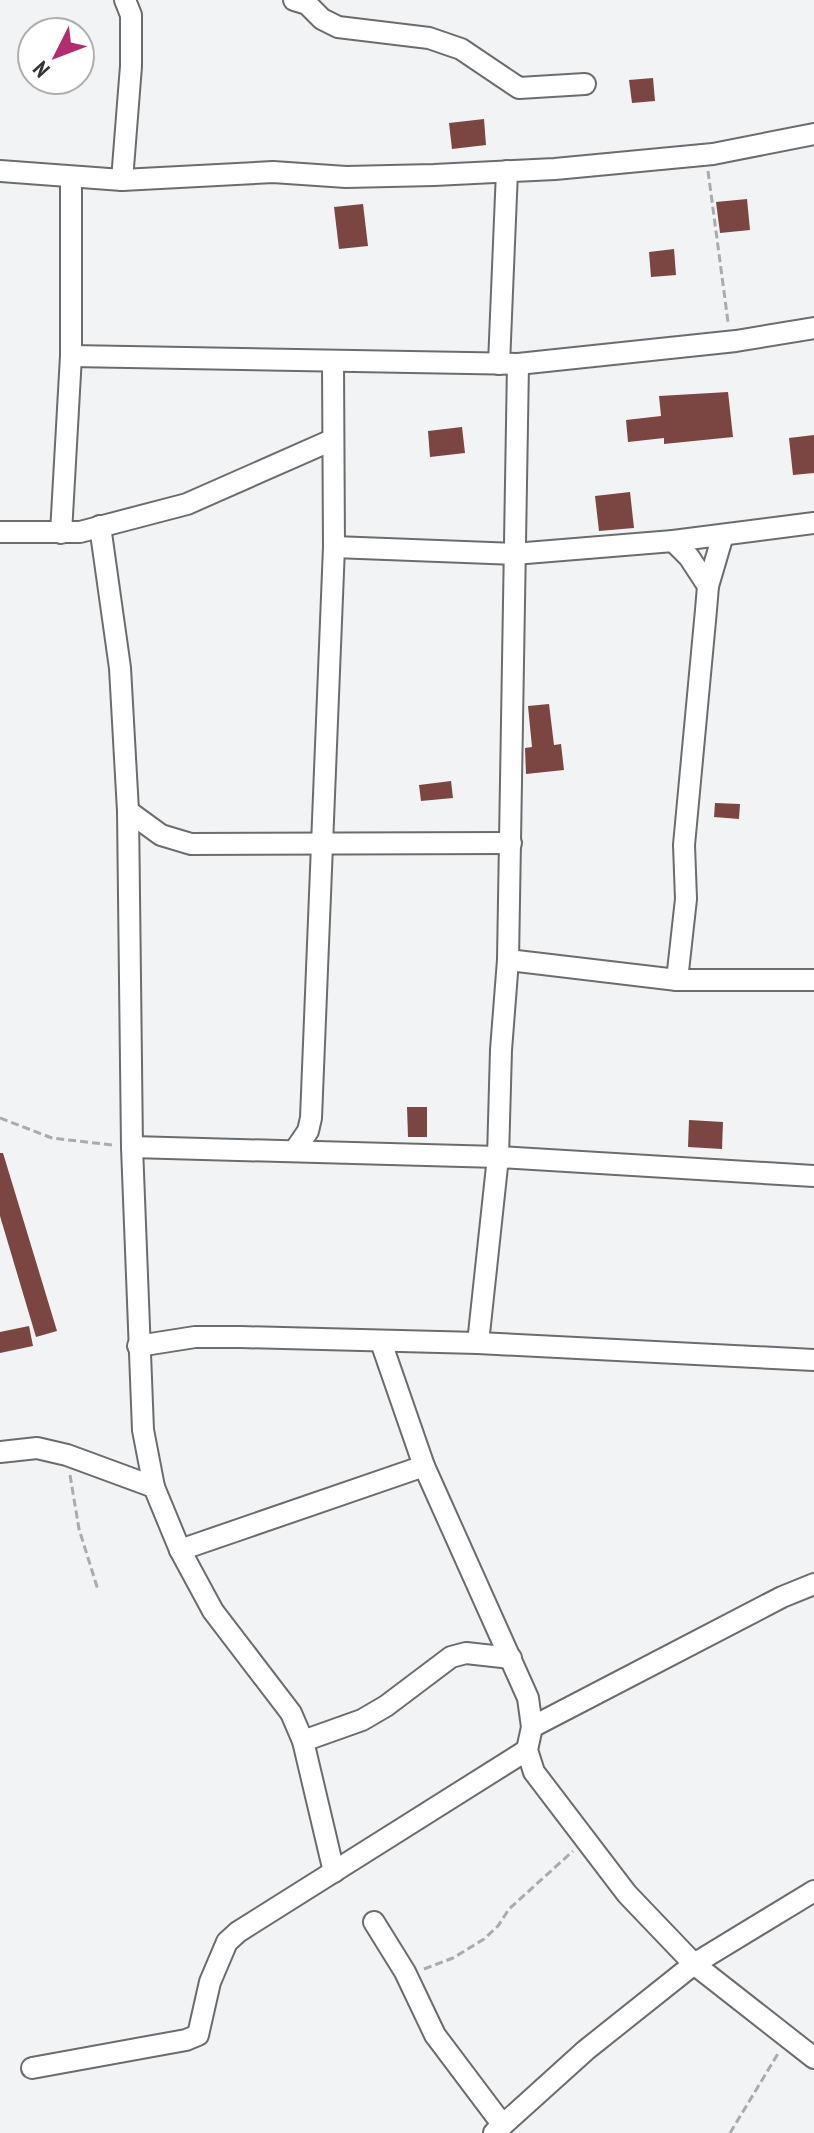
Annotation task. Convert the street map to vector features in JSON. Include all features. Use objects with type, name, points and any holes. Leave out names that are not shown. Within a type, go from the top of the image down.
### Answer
[{"type":"street","points":[[122,180],[131,66],[131,15],[125,0]]},
{"type":"street","points":[[294,0],[307,4],[322,19],[338,27],[429,38],[461,49],[519,88],[585,84]]},
{"type":"street","points":[[0,171],[122,180],[273,172],[346,177],[507,171],[705,154],[814,134]]},
{"type":"street","points":[[478,1343],[498,1157],[511,843],[514,554],[508,364],[507,171]]},
{"type":"street","points":[[61,533],[71,356],[71,178]]},
{"type":"street","points":[[71,356],[508,364],[730,342],[814,328]]},
{"type":"street","points":[[295,1150],[308,1131],[311,1118],[334,547],[333,363]]},
{"type":"street","points":[[0,532],[80,532],[187,504],[332,440]]},
{"type":"street","points":[[334,547],[514,554],[673,541],[814,523]]},
{"type":"street","points":[[100,526],[120,668],[128,811],[132,1147],[143,1430],[154,1487],[180,1550],[213,1611],[291,1713],[303,1741],[334,1872]]},
{"type":"street","points":[[677,980],[686,899],[684,845],[708,586],[723,535]]},
{"type":"street","points":[[673,541],[689,557],[708,586]]},
{"type":"street","points":[[128,811],[161,835],[191,844],[511,843]]},
{"type":"street","points":[[508,960],[677,980],[814,980]]},
{"type":"street","points":[[311,1118],[332,1153]]},
{"type":"street","points":[[132,1147],[498,1157],[814,1176]]},
{"type":"street","points":[[138,1346],[195,1337],[478,1343],[814,1360]]},
{"type":"street","points":[[381,1342],[424,1466],[528,1698],[532,1727],[527,1750],[534,1772],[627,1894],[694,1964],[788,2039],[813,2054]]},
{"type":"street","points":[[0,1452],[37,1448],[67,1455],[154,1487]]},
{"type":"street","points":[[180,1550],[424,1466]]},
{"type":"street","points":[[532,1727],[782,1597],[814,1584]]},
{"type":"street","points":[[303,1741],[362,1720],[386,1706],[451,1657],[466,1653],[511,1658]]},
{"type":"street","points":[[32,2068],[186,2040],[198,2035],[210,1982],[227,1942],[238,1932],[527,1750]]},
{"type":"street","points":[[374,1922],[405,1972],[435,2035],[498,2129],[586,2050],[694,1964],[814,1891]]},
{"type":"path","points":[[705,154],[730,342]]},
{"type":"path","points":[[0,1118],[52,1138],[132,1147]]},
{"type":"path","points":[[67,1455],[79,1529],[98,1590]]},
{"type":"path","points":[[405,1972],[453,1958],[484,1939],[498,1926],[509,1909],[585,1840]]},
{"type":"path","points":[[730,2133],[788,2039]]},
{"type":"building","points":[[653,78],[655,101],[632,103],[629,80]]},
{"type":"building","points":[[484,119],[486,145],[452,149],[449,123]]},
{"type":"building","points":[[747,199],[750,230],[720,233],[716,202]]},
{"type":"building","points":[[363,204],[368,246],[339,249],[334,207]]},
{"type":"building","points":[[674,249],[676,275],[651,277],[649,252]]},
{"type":"building","points":[[728,392],[733,437],[664,444],[664,438],[628,442],[626,420],[661,416],[659,396]]},
{"type":"building","points":[[462,427],[465,453],[430,457],[428,431]]},
{"type":"building","points":[[814,435],[814,473],[793,475],[789,438]]},
{"type":"building","points":[[630,492],[634,528],[599,531],[595,496]]},
{"type":"building","points":[[549,704],[554,745],[561,744],[564,770],[526,774],[525,748],[532,747],[528,706]]},
{"type":"building","points":[[451,781],[453,798],[421,801],[419,785]]},
{"type":"building","points":[[715,803],[740,804],[739,819],[714,817]]},
{"type":"building","points":[[407,1107],[427,1107],[427,1137],[408,1137]]},
{"type":"building","points":[[689,1120],[723,1122],[722,1149],[688,1147]]},
{"type":"building","points":[[0,1153],[3,1153],[57,1331],[36,1337],[0,1216]]},
{"type":"building","points":[[29,1326],[33,1346],[0,1353],[0,1332]]}]
